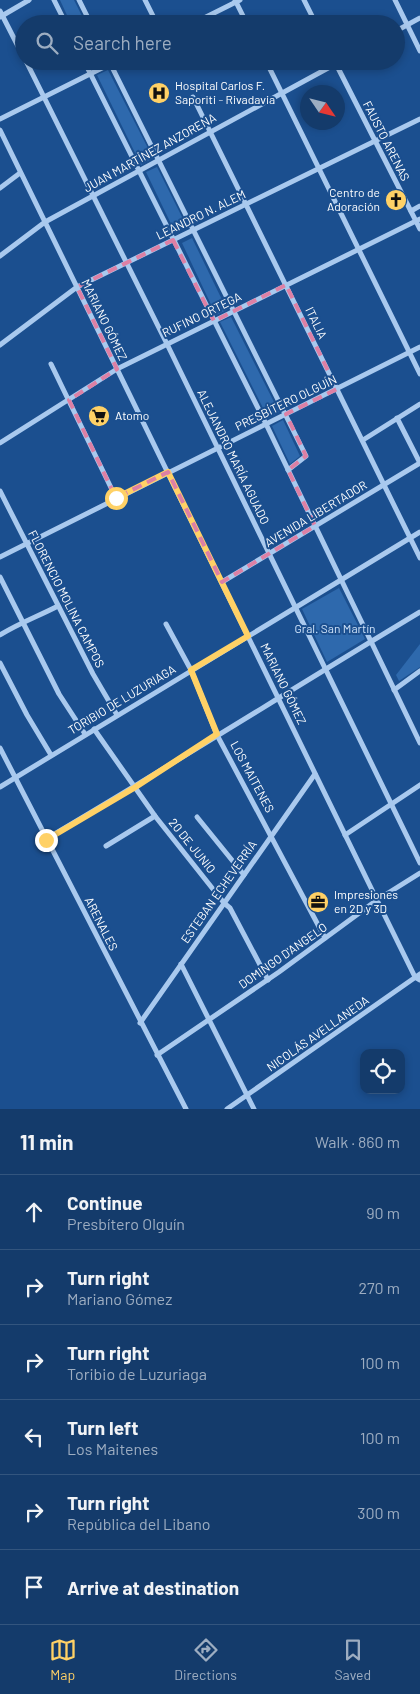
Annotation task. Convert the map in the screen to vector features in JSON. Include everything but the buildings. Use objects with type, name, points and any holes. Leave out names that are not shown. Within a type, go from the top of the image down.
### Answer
[{"type":"street","points":[[15,41],[1,14],[29,0]]},
{"type":"street","points":[[54,0],[62,15]]},
{"type":"street","points":[[79,0],[86,15]]},
{"type":"street","points":[[145,0],[152,15]]},
{"type":"street","points":[[304,0],[312,15]]},
{"type":"street","points":[[395,0],[402,15]]},
{"type":"street","points":[[210,15],[237,1],[243,15]]},
{"type":"street","points":[[407,25],[420,18]]},
{"type":"street","points":[[405,21],[420,51]]},
{"type":"street","name":"ALEJANDRO MARÍA AGUADO","points":[[31,70],[167,344],[420,863]]},
{"type":"street","points":[[88,70],[266,424],[420,743]]},
{"type":"street","points":[[0,119],[96,70]]},
{"type":"street","points":[[116,70],[158,161],[306,456],[288,470]]},
{"type":"street","points":[[270,70],[420,374]]},
{"type":"street","name":"JUAN MARTÍNEZ ANZORENA","points":[[0,256],[45,222],[323,70]]},
{"type":"street","name":"FAUSTO ARENAS","points":[[341,70],[374,141],[411,211],[418,220],[420,228]]},
{"type":"street","name":"ITALIA","points":[[193,97],[420,558]]},
{"type":"street","name":"LEANDRO N. ALEM","points":[[0,345],[76,287],[420,119]]},
{"type":"street","name":"MARIANO GÓMEZ","points":[[0,130],[377,900],[418,977]]},
{"type":"street","points":[[0,188],[20,173]]},
{"type":"street","points":[[411,211],[420,206]]},
{"type":"street","name":"RUFINO ORTEGA","points":[[0,443],[117,369],[418,220]]},
{"type":"street","name":"PRESBÍTERO OLGUÍN","points":[[0,557],[420,347]]},
{"type":"street","points":[[51,364],[116,498]]},
{"type":"street","points":[[363,440],[420,404]]},
{"type":"street","points":[[397,418],[420,463]]},
{"type":"street","name":"AVENIDA LIBERTADOR","points":[[222,582],[420,463]]},
{"type":"street","name":"FLORENCIO MOLINA CAMPOS","points":[[0,490],[93,674],[118,715]]},
{"type":"street","name":"TORIBIO DE LUZURIAGA","points":[[0,787],[420,532]]},
{"type":"street","points":[[0,577],[59,694],[85,734]]},
{"type":"street","points":[[0,634],[58,606]]},
{"type":"street","points":[[46,840],[420,612]]},
{"type":"street","name":"LOS MAITENES","points":[[166,624],[191,670],[217,734],[325,938]]},
{"type":"street","points":[[0,664],[51,755]]},
{"type":"street","points":[[394,690],[420,671]]},
{"type":"street","name":"20 DE JUNIO","points":[[94,729],[155,816],[230,908],[268,980]]},
{"type":"street","name":"ARENALES","points":[[0,748],[140,1023],[186,1109]]},
{"type":"street","name":"ESTEBAN ECHEVERRÍA","points":[[140,1023],[315,774]]},
{"type":"street","points":[[345,835],[420,785]]},
{"type":"street","points":[[106,846],[155,816]]},
{"type":"street","points":[[197,817],[244,875]]},
{"type":"street","name":"DOMINGO D'ANGELO","points":[[157,1055],[268,980],[377,900],[420,873]]},
{"type":"street","points":[[181,964],[254,1109]]},
{"type":"street","name":"NICOLÁS AVELLANEDA","points":[[227,1109],[418,977]]},
{"type":"highlighted area","points":[[173,240],[214,321],[286,285],[337,389],[286,414],[306,456],[288,470],[315,526],[222,582],[168,472],[116,498],[69,400],[117,369],[77,287]]},
{"type":"green space","points":[[60,0],[74,0],[82,15],[67,15]]},
{"type":"green space","points":[[108,70],[153,158],[141,165],[97,75]]},
{"type":"green space","points":[[157,167],[187,227],[175,232],[146,172]]},
{"type":"green space","points":[[192,238],[227,310],[216,315],[182,243]]},
{"type":"green space","points":[[231,317],[279,412],[268,418],[220,322]]},
{"type":"green space","points":[[283,420],[300,456],[290,464],[272,426]]},
{"type":"green space","name":"Gral. San Martín","points":[[339,588],[365,639],[327,662],[302,609]]},
{"type":"green space","points":[[420,644],[420,667],[399,681],[396,675]]},
{"type":"place","name":"Hospital Carlos F. Saporiti - Rivadavia","points":[[159,93]]},
{"type":"place","name":"Centro de Adoración","points":[[396,200]]},
{"type":"place","name":"Atomo","points":[[99,416]]},
{"type":"place","name":"Impresiones en 2D y 3D","points":[[318,902]]},
{"type":"route","points":[[46,840],[134,788],[217,734],[191,670],[248,636],[168,472],[116,498]]}]
